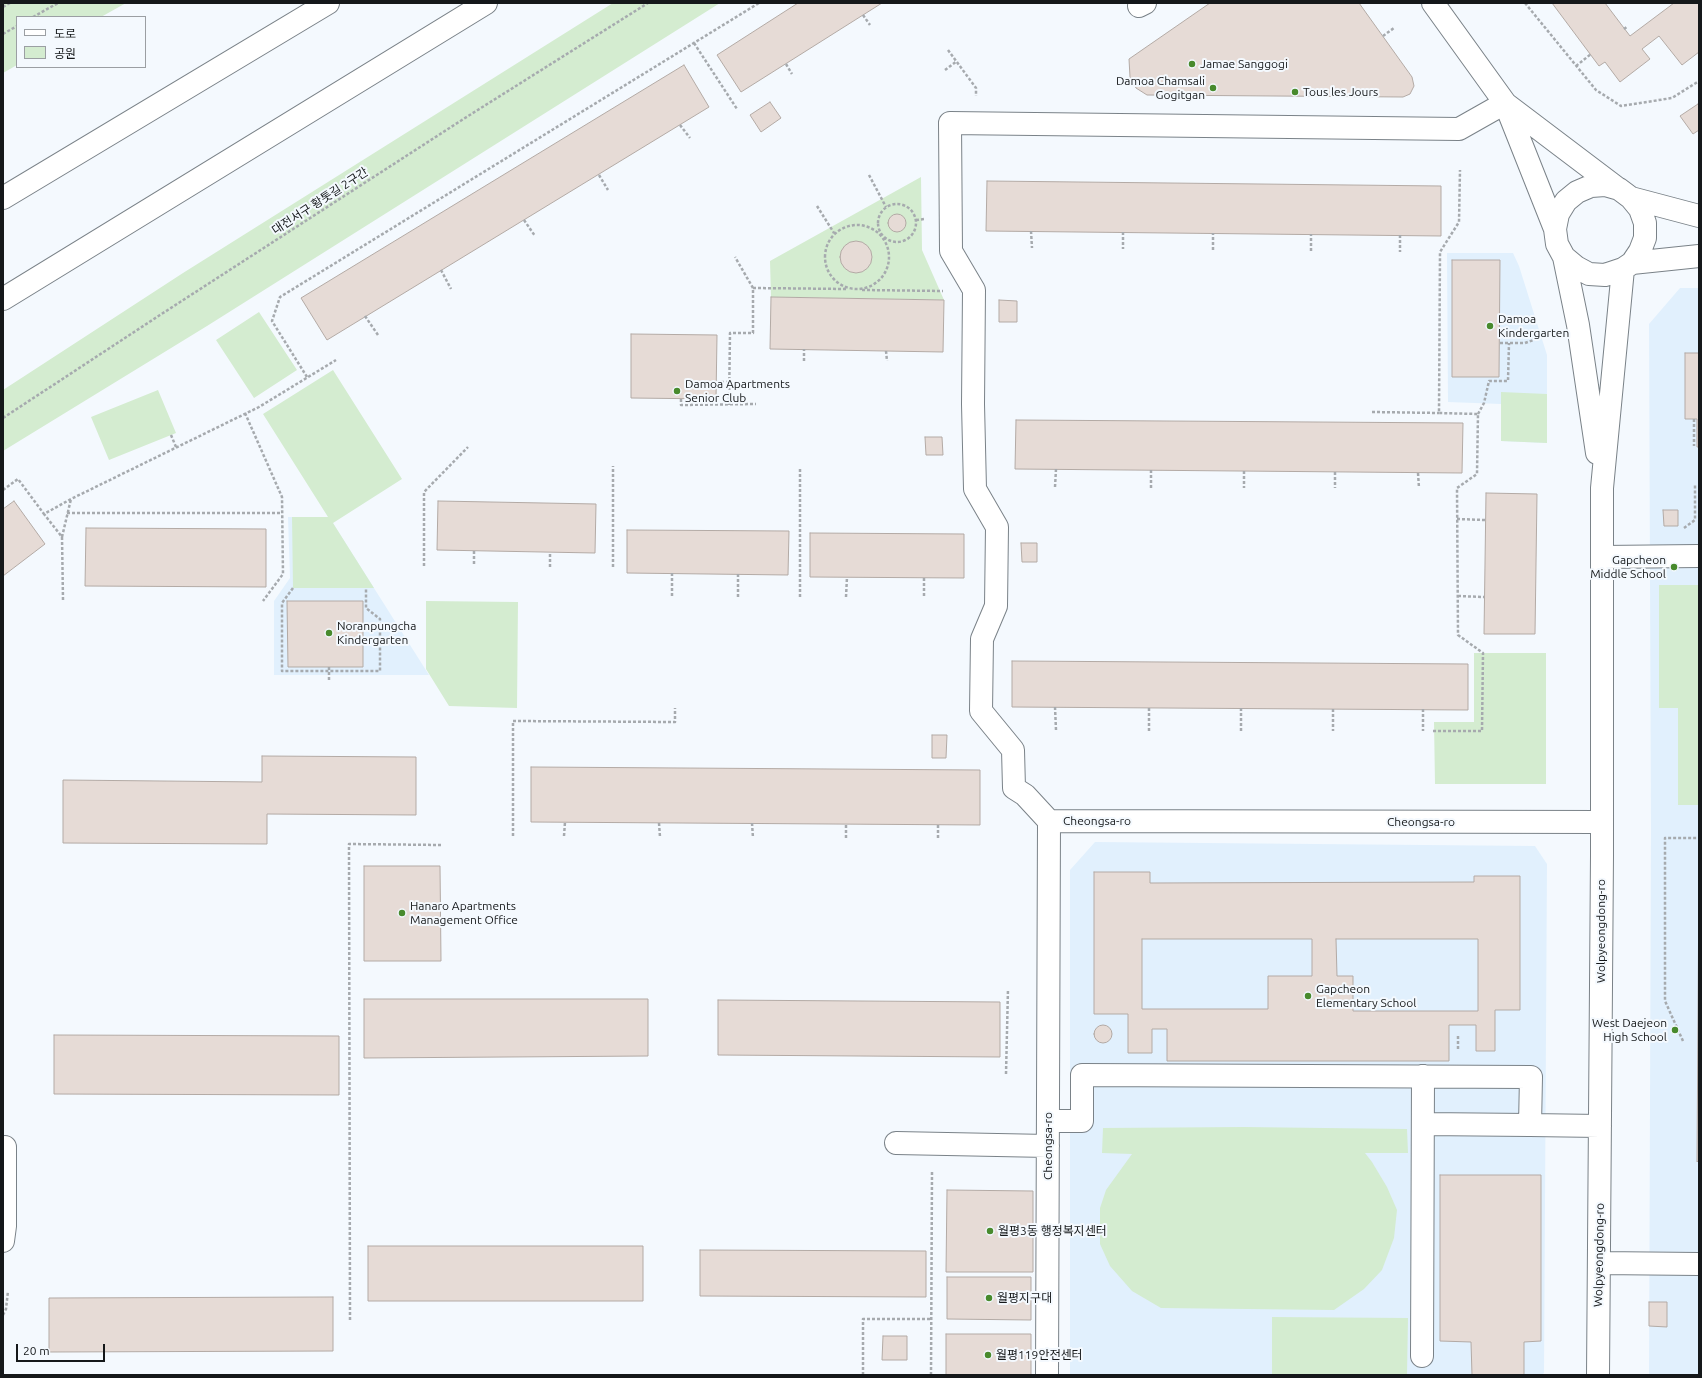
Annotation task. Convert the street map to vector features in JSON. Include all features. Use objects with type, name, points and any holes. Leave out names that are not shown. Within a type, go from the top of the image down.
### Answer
[{"type":"street","points":[[3,198],[328,3]]},
{"type":"street","points":[[3,298],[486,3]]},
{"type":"street","points":[[1433,3],[1505,103],[1555,229],[1557,244],[1564,257],[1578,325],[1602,488]]},
{"type":"street","points":[[1505,103],[1625,194],[1640,209],[1645,223],[1645,238],[1640,251],[1627,266],[1602,488]]},
{"type":"street","points":[[1049,821],[1025,795],[1014,788],[1013,750],[981,711],[982,639],[996,606],[997,527],[975,489],[973,404],[974,290],[951,251],[950,123],[1458,129],[1505,103]]},
{"type":"street","points":[[1555,229],[1558,214],[1566,201],[1577,192],[1590,186],[1605,185],[1625,194],[1699,216]]},
{"type":"street","points":[[1564,257],[1576,267],[1589,274],[1604,275],[1627,266],[1699,256]]},
{"type":"street","name":"Wolpyeongdong-ro","points":[[1598,1375],[1602,822],[1602,488]]},
{"type":"street","points":[[1602,557],[1699,556]]},
{"type":"street","name":"Cheongsa-ro","points":[[1047,1375],[1049,821],[1602,822]]},
{"type":"street","points":[[1048,1121],[1082,1121],[1082,1075],[1423,1076],[1531,1077],[1530,1125]]},
{"type":"street","points":[[1422,1356],[1423,1076]]},
{"type":"street","points":[[1423,1124],[1600,1126]]},
{"type":"street","points":[[896,1143],[1048,1146]]},
{"type":"street","points":[[3,1242],[5,1226],[5,1146]]},
{"type":"street","points":[[1599,1263],[1699,1264]]},
{"type":"path","points":[[3,7],[10,3]]},
{"type":"path","points":[[35,16],[58,3]]},
{"type":"path","name":"대전서구 황톳길 2구간","points":[[3,418],[431,140],[648,3]]},
{"type":"path","points":[[306,377],[272,321],[280,296],[758,3]]},
{"type":"path","points":[[1525,3],[1596,90],[1621,106],[1672,98],[1699,81]]},
{"type":"path","points":[[863,15],[870,25]]},
{"type":"path","points":[[1624,29],[1628,26]]},
{"type":"path","points":[[3,34],[16,27]]},
{"type":"path","points":[[1383,36],[1394,28]]},
{"type":"path","points":[[694,43],[736,109]]},
{"type":"path","points":[[948,50],[976,88],[976,101]]},
{"type":"path","points":[[1576,66],[1590,54]]},
{"type":"path","points":[[945,70],[957,61]]},
{"type":"path","points":[[786,64],[792,74]]},
{"type":"path","points":[[680,125],[690,138]]},
{"type":"path","points":[[1439,413],[1440,252],[1459,222],[1460,170]]},
{"type":"path","points":[[599,174],[608,190]]},
{"type":"path","points":[[869,175],[886,207]]},
{"type":"path","points":[[879,233],[865,225],[849,225],[834,232],[825,246],[824,263],[831,278],[844,288],[860,290],[877,283],[888,268],[889,249],[879,233],[877,223],[880,213],[886,207],[895,204],[905,205],[912,211],[916,220],[915,231],[908,239],[898,242],[887,240],[879,233]]},
{"type":"path","points":[[817,206],[834,232]]},
{"type":"path","points":[[524,220],[535,236]]},
{"type":"path","points":[[1031,231],[1032,248]]},
{"type":"path","points":[[1123,232],[1123,249]]},
{"type":"path","points":[[1213,250],[1214,233]]},
{"type":"path","points":[[1310,251],[1311,234]]},
{"type":"path","points":[[1400,235],[1400,252]]},
{"type":"path","points":[[729,405],[730,333],[753,333],[753,288],[734,257]]},
{"type":"path","points":[[440,270],[451,289]]},
{"type":"path","points":[[753,288],[949,291]]},
{"type":"path","points":[[365,316],[378,335]]},
{"type":"path","points":[[1500,343],[1525,343],[1555,332]]},
{"type":"path","points":[[1433,731],[1482,731],[1483,653],[1458,635],[1457,488],[1477,474],[1478,414],[1484,403],[1489,381],[1508,381],[1509,343]]},
{"type":"path","points":[[804,349],[804,361]]},
{"type":"path","points":[[886,351],[887,362]]},
{"type":"path","points":[[44,514],[71,499],[259,407],[336,360]]},
{"type":"path","points":[[716,382],[729,382]]},
{"type":"path","points":[[681,399],[681,405],[756,404]]},
{"type":"path","points":[[1372,412],[1478,414]]},
{"type":"path","points":[[245,413],[282,497],[283,574],[263,600]]},
{"type":"path","points":[[1694,419],[1694,446]]},
{"type":"path","points":[[171,435],[176,447]]},
{"type":"path","points":[[424,566],[424,492],[468,447]]},
{"type":"path","points":[[613,466],[613,567]]},
{"type":"path","points":[[800,467],[800,597]]},
{"type":"path","points":[[1055,487],[1056,469]]},
{"type":"path","points":[[1151,470],[1151,488]]},
{"type":"path","points":[[1244,471],[1244,488]]},
{"type":"path","points":[[1335,472],[1335,488]]},
{"type":"path","points":[[1418,473],[1419,488]]},
{"type":"path","points":[[3,490],[18,479],[62,537]]},
{"type":"path","points":[[1684,529],[1695,520],[1695,486]]},
{"type":"path","points":[[64,600],[62,537],[71,499]]},
{"type":"path","points":[[67,513],[282,513]]},
{"type":"path","points":[[1457,519],[1485,520]]},
{"type":"path","points":[[474,551],[474,566]]},
{"type":"path","points":[[550,552],[550,567]]},
{"type":"path","points":[[672,573],[672,596]]},
{"type":"path","points":[[738,574],[738,597]]},
{"type":"path","points":[[846,597],[847,577]]},
{"type":"path","points":[[924,578],[924,597]]},
{"type":"path","points":[[293,588],[282,604],[282,671],[380,671],[380,619],[366,608],[366,588]]},
{"type":"path","points":[[1458,596],[1484,597]]},
{"type":"path","points":[[329,667],[329,680]]},
{"type":"path","points":[[1055,707],[1056,730]]},
{"type":"path","points":[[513,836],[513,720],[675,722],[675,708]]},
{"type":"path","points":[[1149,708],[1149,731]]},
{"type":"path","points":[[1241,708],[1241,731]]},
{"type":"path","points":[[1333,709],[1333,731]]},
{"type":"path","points":[[1423,709],[1423,731]]},
{"type":"path","points":[[564,836],[565,822]]},
{"type":"path","points":[[659,823],[660,837]]},
{"type":"path","points":[[752,823],[753,838]]},
{"type":"path","points":[[846,824],[846,838]]},
{"type":"path","points":[[938,825],[938,839]]},
{"type":"path","points":[[1683,1041],[1665,1001],[1665,838],[1699,838]]},
{"type":"path","points":[[350,1320],[349,844],[441,844]]},
{"type":"path","points":[[1006,1074],[1008,989]]},
{"type":"path","points":[[931,1375],[932,1166]]},
{"type":"path","points":[[3,1315],[6,1309],[8,1291]]},
{"type":"path","points":[[863,1375],[863,1319],[931,1319]]},
{"type":"shaded area","points":[[1447,253],[1513,253],[1519,266],[1547,355],[1547,443],[1501,441],[1501,404],[1448,402]]},
{"type":"shaded area","points":[[1680,288],[1699,288],[1699,1375],[1649,1375],[1651,829],[1649,324]]},
{"type":"shaded area","points":[[288,517],[329,517],[429,675],[274,675],[274,601],[290,578]]},
{"type":"shaded area","name":"Gapcheon Elementary School","points":[[1095,842],[1535,846],[1547,864],[1544,1373],[1542,1375],[1070,1375],[1070,870]]},
{"type":"green space","points":[[3,3],[126,3],[103,16],[16,16],[16,66],[3,73]]},
{"type":"green space","points":[[613,3],[720,3],[207,326],[3,451],[3,390],[183,273]]},
{"type":"green space","points":[[921,177],[922,250],[944,300],[771,297],[770,261]]},
{"type":"green space","points":[[259,312],[297,370],[254,398],[216,340]]},
{"type":"green space","points":[[333,370],[402,479],[333,523],[374,588],[293,588],[292,517],[328,517],[263,414]]},
{"type":"green space","points":[[158,390],[176,433],[109,460],[91,417]]},
{"type":"green space","points":[[1501,392],[1547,394],[1547,443],[1501,441]]},
{"type":"green space","points":[[1659,585],[1699,585],[1699,805],[1678,805],[1678,708],[1659,708]]},
{"type":"green space","points":[[426,601],[518,602],[517,708],[449,706],[426,669]]},
{"type":"green space","points":[[1474,653],[1546,653],[1546,784],[1435,784],[1434,722],[1474,722]]},
{"type":"green space","points":[[1244,1127],[1407,1129],[1408,1153],[1365,1153],[1387,1187],[1397,1210],[1394,1238],[1382,1270],[1364,1289],[1334,1310],[1161,1308],[1132,1291],[1110,1266],[1100,1244],[1100,1208],[1106,1190],[1132,1154],[1102,1153],[1103,1128]]},
{"type":"green space","points":[[1272,1317],[1408,1318],[1407,1375],[1272,1375]]},
{"type":"building","points":[[798,3],[882,3],[741,92],[717,55]]},
{"type":"building","points":[[1210,3],[1359,3],[1412,77],[1414,86],[1410,94],[1403,97],[1147,95],[1136,88],[1130,77],[1129,59]]},
{"type":"building","points":[[1552,3],[1605,3],[1630,36],[1674,3],[1699,3],[1699,52],[1682,65],[1659,36],[1642,49],[1650,59],[1620,82],[1605,62],[1599,66]]},
{"type":"building","points":[[684,65],[709,107],[327,340],[301,298]]},
{"type":"building","points":[[770,102],[781,118],[761,132],[750,115]]},
{"type":"building","points":[[1698,104],[1699,130],[1693,134],[1680,116]]},
{"type":"building","points":[[987,181],[1441,186],[1441,236],[986,231]]},
{"type":"building","points":[[897,214],[903,217],[906,223],[903,229],[897,232],[891,229],[888,223],[891,217]]},
{"type":"building","points":[[853,241],[859,241],[869,248],[872,257],[871,263],[865,270],[859,273],[853,273],[843,266],[840,260],[840,254],[847,244]]},
{"type":"building","points":[[1452,260],[1500,260],[1499,377],[1452,377]]},
{"type":"building","points":[[771,297],[944,300],[943,352],[770,349]]},
{"type":"building","points":[[999,300],[1017,301],[1017,322],[999,322]]},
{"type":"building","points":[[631,334],[717,335],[716,399],[631,398]]},
{"type":"building","points":[[1685,353],[1699,353],[1699,447],[1697,447],[1697,419],[1685,419]]},
{"type":"building","points":[[1016,420],[1463,423],[1462,473],[1015,469]]},
{"type":"building","points":[[925,437],[942,437],[943,455],[926,455]]},
{"type":"building","points":[[1486,493],[1537,494],[1535,634],[1484,634]]},
{"type":"building","points":[[14,501],[45,544],[3,576],[3,509]]},
{"type":"building","points":[[438,501],[596,504],[595,553],[437,550]]},
{"type":"building","points":[[1663,510],[1678,510],[1678,526],[1664,526]]},
{"type":"building","points":[[86,528],[266,529],[266,587],[85,586]]},
{"type":"building","points":[[627,530],[789,531],[788,575],[627,573]]},
{"type":"building","points":[[810,533],[964,534],[964,578],[810,577]]},
{"type":"building","points":[[1021,543],[1037,543],[1037,562],[1022,562]]},
{"type":"building","points":[[287,601],[363,601],[363,667],[288,667]]},
{"type":"building","points":[[1012,661],[1468,664],[1468,710],[1012,707]]},
{"type":"building","points":[[932,735],[947,735],[946,758],[932,758]]},
{"type":"building","points":[[262,756],[416,757],[416,815],[267,814],[267,844],[63,843],[63,780],[262,782]]},
{"type":"building","points":[[531,767],[980,770],[980,825],[531,822]]},
{"type":"building","name":"Hanaro Apartments Management Office","points":[[364,866],[440,866],[441,961],[364,961]]},
{"type":"building","points":[[1699,870],[1699,1160],[1697,1162]]},
{"type":"building","points":[[1094,872],[1150,872],[1150,883],[1474,882],[1474,876],[1520,876],[1520,1010],[1495,1010],[1495,1051],[1476,1051],[1476,1025],[1449,1025],[1449,1061],[1167,1061],[1167,1029],[1152,1029],[1152,1053],[1128,1053],[1128,1014],[1094,1014]],"holes":[[[1142,939],[1312,939],[1312,976],[1268,976],[1268,1009],[1142,1009]],[[1336,939],[1478,939],[1478,1011],[1353,1011],[1353,976],[1337,976]]]},
{"type":"building","points":[[364,999],[648,999],[648,1056],[364,1058]]},
{"type":"building","points":[[718,1000],[1000,1002],[1000,1057],[718,1055]]},
{"type":"building","points":[[1099,1025],[1107,1025],[1112,1030],[1110,1041],[1107,1043],[1099,1043],[1094,1038],[1094,1030]]},
{"type":"building","points":[[54,1035],[339,1036],[339,1095],[54,1094]]},
{"type":"building","points":[[1440,1175],[1541,1175],[1541,1341],[1524,1342],[1524,1375],[1472,1375],[1471,1342],[1440,1341]]},
{"type":"building","name":"월평3동 행정복지센터","points":[[947,1190],[1033,1191],[1033,1272],[946,1272]]},
{"type":"building","points":[[368,1246],[643,1246],[643,1301],[368,1301]]},
{"type":"building","points":[[700,1250],[926,1251],[926,1297],[700,1296]]},
{"type":"building","name":"월평지구대","points":[[947,1277],[1031,1277],[1031,1320],[947,1319]]},
{"type":"building","points":[[333,1297],[333,1351],[49,1352],[49,1298]]},
{"type":"building","points":[[1649,1302],[1667,1302],[1667,1327],[1649,1326]]},
{"type":"building","name":"월평119안전센터","points":[[946,1334],[1031,1334],[1031,1375],[946,1375]]},
{"type":"building","points":[[883,1336],[907,1336],[907,1360],[882,1360]]},
{"type":"place","name":"Jamae Sanggogi","points":[[1192,64]]},
{"type":"place","name":"Damoa Chamsali Gogitgan","points":[[1213,88]]},
{"type":"place","name":"Tous les Jours","points":[[1295,92]]},
{"type":"place","name":"Damoa Kindergarten","points":[[1490,326]]},
{"type":"place","name":"Damoa Apartments Senior Club","points":[[677,391]]},
{"type":"place","name":"Gapcheon Middle School","points":[[1674,567]]},
{"type":"place","name":"Noranpungcha Kindergarten","points":[[329,633]]},
{"type":"place","name":"Hanaro Apartments Management Office","points":[[402,913]]},
{"type":"place","name":"Gapcheon Elementary School","points":[[1308,996]]},
{"type":"place","name":"West Daejeon High School","points":[[1675,1030]]},
{"type":"place","name":"월평3동 행정복지센터","points":[[990,1231]]},
{"type":"place","name":"월평지구대","points":[[989,1298]]},
{"type":"place","name":"월평119안전센터","points":[[988,1355]]}]
